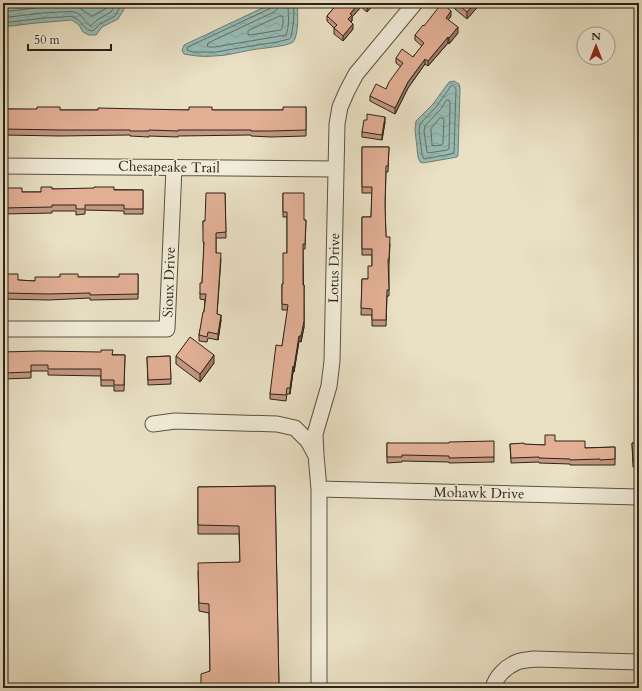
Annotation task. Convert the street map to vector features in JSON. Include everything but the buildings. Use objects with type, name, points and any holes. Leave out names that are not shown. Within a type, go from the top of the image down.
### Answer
[{"type":"street","name":"Lotus Drive","points":[[319,688],[319,488],[315,434],[329,386],[332,361],[337,124],[340,107],[356,74],[415,3]]},
{"type":"street","name":"Chesapeake Trail","points":[[3,166],[336,169]]},
{"type":"street","name":"Sioux Drive","points":[[3,329],[168,329],[174,168]]},
{"type":"street","points":[[153,424],[175,421],[277,424],[295,428],[308,441],[316,455]]},
{"type":"street","name":"Mohawk Drive","points":[[319,488],[639,497]]},
{"type":"street","points":[[493,688],[495,682],[504,670],[518,662],[534,659],[639,662]]},
{"type":"water","points":[[3,3],[126,3],[118,19],[102,27],[96,35],[89,35],[83,32],[79,25],[72,20],[3,26]]},
{"type":"water","points":[[273,3],[297,3],[297,29],[295,39],[290,44],[223,55],[195,56],[184,54],[182,50],[184,45]]},
{"type":"water","points":[[454,81],[459,84],[460,88],[458,155],[457,157],[423,163],[420,162],[418,157],[415,130],[416,121],[433,104],[449,82]]}]
